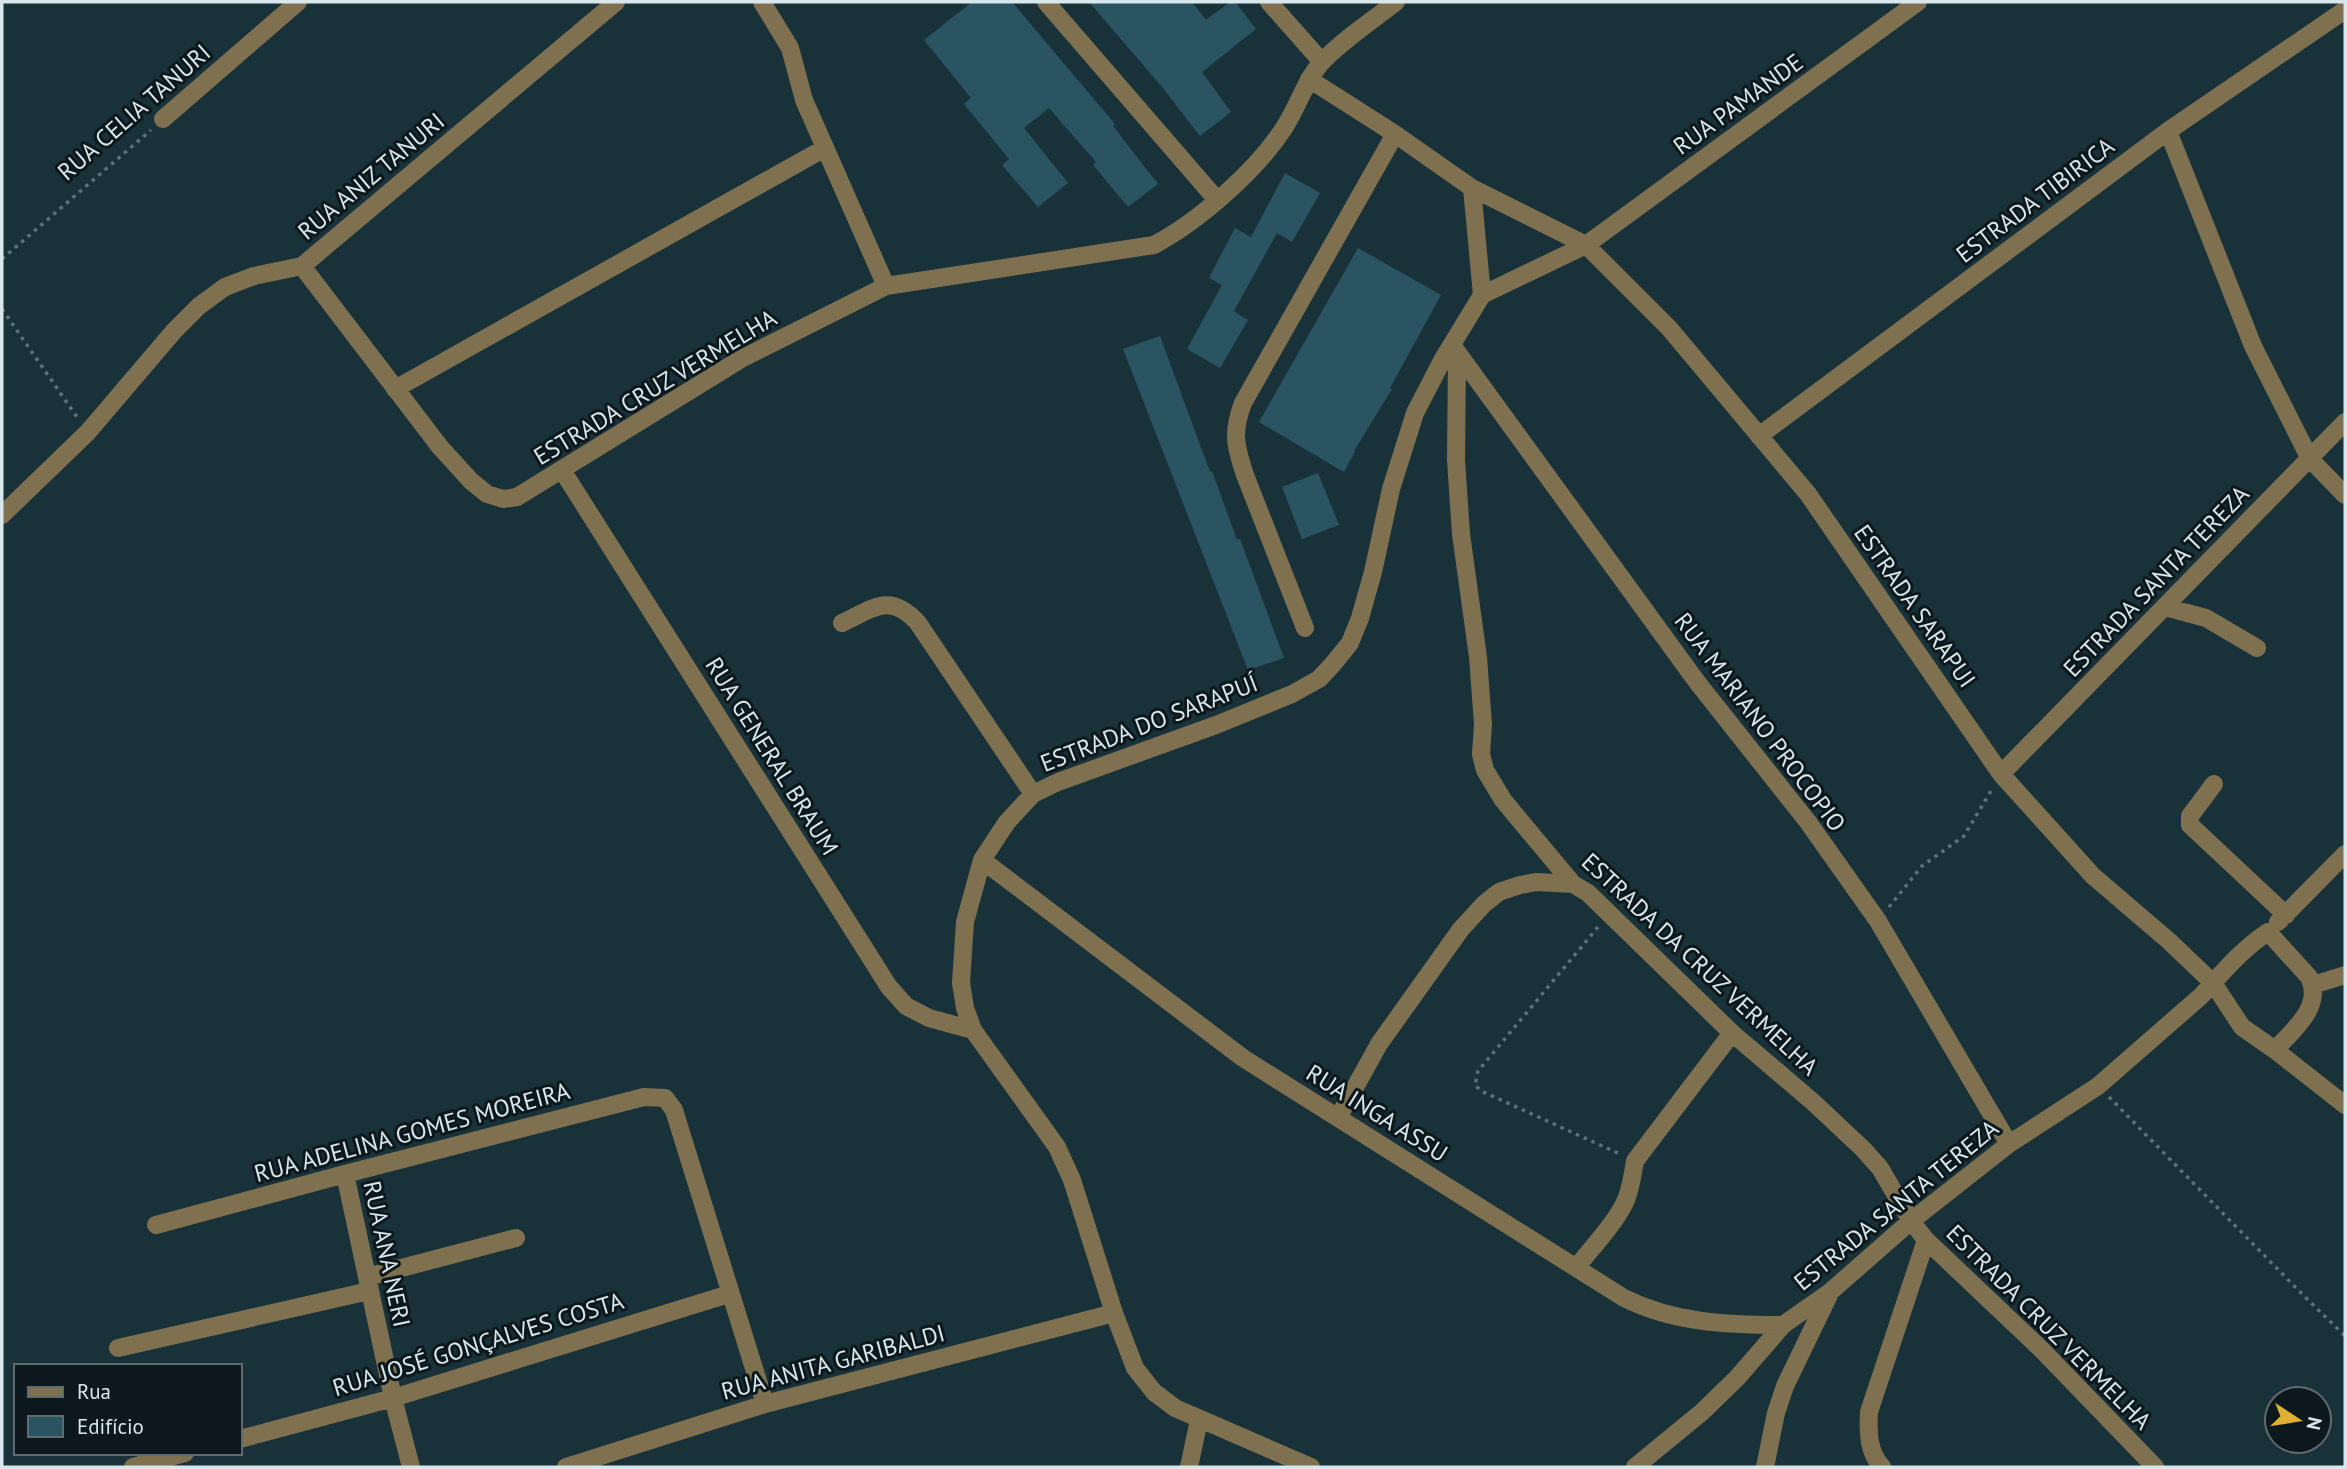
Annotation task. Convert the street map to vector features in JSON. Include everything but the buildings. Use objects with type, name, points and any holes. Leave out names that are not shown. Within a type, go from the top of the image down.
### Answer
[{"type":"street","name":"RUA CELIA TANURI","points":[[163,119],[298,2]]},
{"type":"street","name":"RUA ANIZ TANURI","points":[[2,515],[88,432],[199,306],[225,287],[254,276],[302,266],[616,2]]},
{"type":"street","points":[[762,2],[790,48],[804,100],[886,286]]},
{"type":"street","points":[[1045,2],[1217,200]]},
{"type":"street","points":[[1269,2],[1322,62]]},
{"type":"street","name":"ESTRADA CRUZ VERMELHA","points":[[302,266],[440,447],[471,481],[487,494],[503,499],[517,497],[741,359],[886,286],[1154,245],[1176,233],[1217,200],[1270,149],[1298,106],[1309,79],[1322,62],[1396,2]]},
{"type":"street","name":"RUA PAMANDE","points":[[1586,246],[1918,2]]},
{"type":"street","name":"ESTRADA TIBIRICA","points":[[1759,436],[2168,131],[2345,10]]},
{"type":"street","points":[[1309,79],[1472,188],[1586,246]]},
{"type":"street","points":[[2168,131],[2253,346],[2310,458],[2345,495]]},
{"type":"street","points":[[1305,628],[1245,475],[1234,432],[1236,421],[1243,403],[1395,134]]},
{"type":"street","points":[[396,389],[825,148]]},
{"type":"street","points":[[1472,188],[1482,295],[1586,246]]},
{"type":"street","name":"ESTRADA SARAPUI","points":[[1586,246],[1669,328],[1808,494],[2001,774],[2093,876],[2169,941],[2242,1027],[2275,1050]]},
{"type":"street","name":"ESTRADA DO SARAPUÍ","points":[[1311,1467],[1175,1408],[1154,1392],[1135,1368],[1114,1312],[1072,1180],[1057,1147],[972,1030],[961,983],[965,922],[982,860],[1007,822],[1033,794],[1058,782],[1216,725],[1292,694],[1319,679],[1333,664],[1349,643],[1360,618],[1391,489],[1415,413],[1455,348],[1482,295]]},
{"type":"street","name":"ESTRADA DA CRUZ VERMELHA","points":[[1455,348],[1460,522],[1478,657],[1485,770],[1503,800],[1573,884],[1588,892],[1732,1033],[1863,1149],[1880,1168],[1911,1221]]},
{"type":"street","name":"RUA MARIANO PROCOPIO","points":[[1455,348],[1698,682],[1808,822],[1878,921],[2009,1144]]},
{"type":"street","name":"ESTRADA SANTA TEREZA","points":[[2001,774],[2345,422]]},
{"type":"street","name":"RUA GENERAL BRAUM","points":[[562,470],[890,987],[906,1006],[929,1018],[972,1030]]},
{"type":"street","points":[[842,624],[881,604],[893,604],[909,613],[1033,794]]},
{"type":"street","points":[[2165,607],[2206,618],[2257,648]]},
{"type":"street","points":[[2214,784],[2190,816],[2190,825],[2286,915]]},
{"type":"street","points":[[2345,854],[2268,932],[2309,977],[2313,985],[2312,1005],[2275,1050],[2345,1105]]},
{"type":"street","name":"RUA INGA ASSU","points":[[982,860],[1243,1058],[1624,1298],[1646,1308],[1684,1318],[1729,1325],[1783,1325]]},
{"type":"street","points":[[1338,1118],[1379,1044],[1461,929],[1484,904],[1499,892],[1536,881],[1573,884]]},
{"type":"street","name":"ESTRADA SANTA TEREZA","points":[[1635,1467],[1711,1404],[1783,1325],[1830,1292],[1911,1221],[2009,1144],[2098,1086],[2207,989],[2244,949],[2268,932]]},
{"type":"street","points":[[2313,985],[2345,975]]},
{"type":"street","points":[[1576,1268],[1626,1200],[1635,1161],[1732,1033]]},
{"type":"street","name":"RUA ADELINA GOMES MOREIRA","points":[[156,1225],[644,1097],[665,1098],[674,1110],[729,1294]]},
{"type":"street","name":"RUA ANA NERI","points":[[345,1174],[393,1398],[411,1467]]},
{"type":"street","name":"ESTRADA CRUZ VERMELHA","points":[[1911,1221],[1926,1240],[2041,1349],[2155,1467]]},
{"type":"street","points":[[118,1348],[368,1284],[516,1238]]},
{"type":"street","points":[[1882,1467],[1872,1453],[1868,1432],[1869,1412],[1926,1240]]},
{"type":"street","points":[[1765,1467],[1784,1386],[1830,1292]]},
{"type":"street","points":[[729,1294],[765,1404]]},
{"type":"street","name":"RUA JOSÉ GONÇALVES COSTA","points":[[242,1437],[393,1398],[729,1294]]},
{"type":"street","name":"RUA ANITA GARIBALDI","points":[[566,1467],[765,1404],[1114,1312]]},
{"type":"street","points":[[1189,1467],[1199,1420]]},
{"type":"street","points":[[133,1467],[178,1455]]},
{"type":"path","name":"RUA CELIA TANURI","points":[[2,259],[163,119]]},
{"type":"path","points":[[2,309],[88,432]]},
{"type":"path","points":[[1878,921],[1923,866],[1964,836],[2001,774]]},
{"type":"path","points":[[1610,913],[1478,1071],[1475,1084],[1481,1091],[1635,1161]]},
{"type":"path","points":[[2098,1086],[2345,1336]]}]
